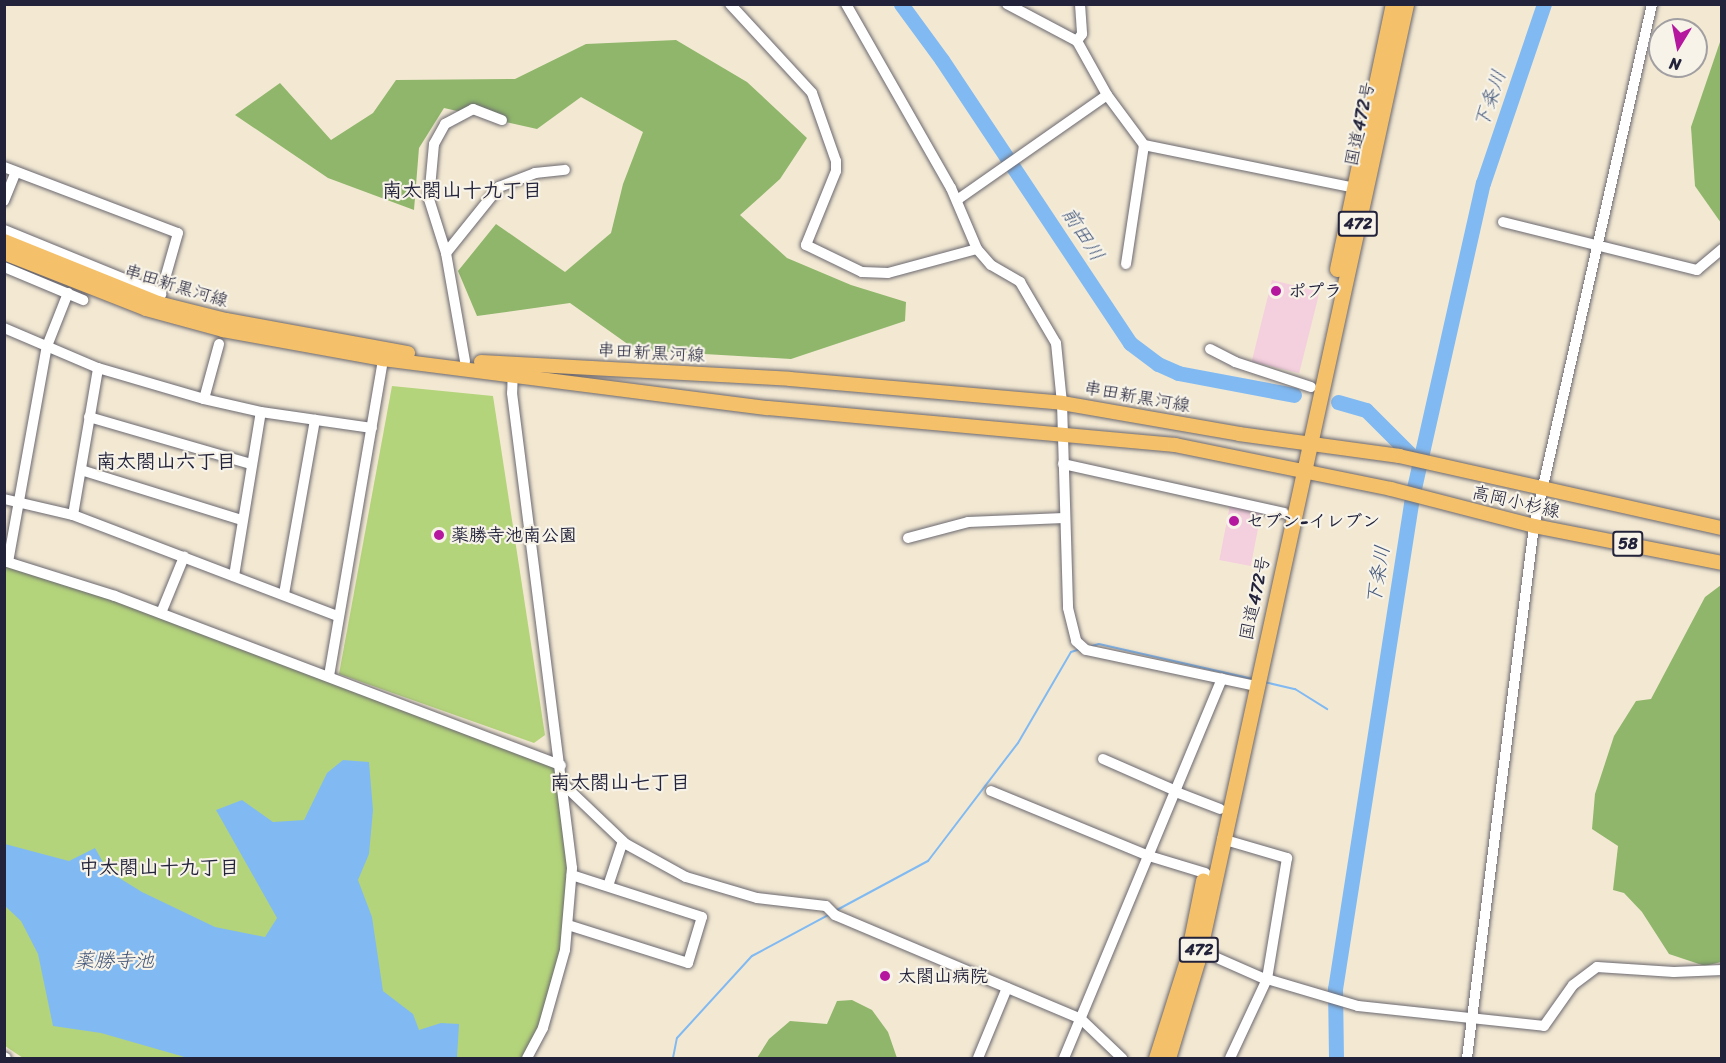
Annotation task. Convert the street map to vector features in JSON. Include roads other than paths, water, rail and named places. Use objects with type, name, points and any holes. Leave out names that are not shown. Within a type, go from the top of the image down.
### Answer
[{"type":"highway","name":"国道472号","points":[[1304,443],[1311,387],[1393,4]]},
{"type":"highway","name":"国道472号","points":[[1156,1059],[1187,960],[1205,873],[1251,685],[1304,443],[1406,4]]},
{"type":"highway","name":"国道472号","points":[[1168,1059],[1199,950],[1284,513],[1298,470]]},
{"type":"main road","name":"串田新黒河線","points":[[4,241],[160,298],[367,347],[768,408],[1175,445],[1298,470]]},
{"type":"main road","name":"串田新黒河線","points":[[4,253],[146,309],[224,330],[383,359],[513,370],[790,379],[1062,403],[1304,443]]},
{"type":"main road","name":"高岡小杉線","points":[[1304,443],[1399,456],[1722,528]]},
{"type":"main road","name":"高岡小杉線","points":[[1298,470],[1391,489],[1534,526],[1722,563]]},
{"type":"street","points":[[730,4],[812,93],[836,161],[836,171],[806,245],[862,272],[888,273],[977,249]]},
{"type":"street","points":[[846,4],[957,200],[977,249],[991,265],[1020,282],[1056,343],[1062,403],[1061,435],[1069,624],[1081,647],[1251,685]]},
{"type":"street","points":[[1007,4],[1077,41],[1107,94],[1144,144],[1355,188]]},
{"type":"street","points":[[1077,41],[1082,34],[1080,4]]},
{"type":"street","points":[[1467,1059],[1470,1018],[1534,526],[1652,4]]},
{"type":"street","points":[[957,200],[1107,94]]},
{"type":"street","points":[[465,361],[446,253],[429,199],[439,133],[455,116],[473,109],[502,120]]},
{"type":"street","points":[[1126,264],[1144,144]]},
{"type":"street","points":[[4,167],[178,233],[160,298],[4,230]]},
{"type":"street","points":[[446,253],[499,188],[535,173],[565,170]]},
{"type":"street","points":[[4,201],[16,172]]},
{"type":"street","points":[[1503,222],[1598,248],[1697,270],[1722,249]]},
{"type":"street","points":[[4,267],[83,300]]},
{"type":"street","points":[[68,294],[48,346],[21,503],[6,561],[161,613],[561,765]]},
{"type":"street","points":[[4,328],[98,368],[204,399],[261,412],[372,428]]},
{"type":"street","points":[[204,399],[219,344]]},
{"type":"street","points":[[1209,349],[1235,362],[1311,387]]},
{"type":"street","points":[[329,676],[383,359]]},
{"type":"street","points":[[73,515],[98,368]]},
{"type":"street","points":[[513,370],[512,393],[564,784],[572,875],[568,925],[555,991],[527,1059]]},
{"type":"street","points":[[234,576],[261,412]]},
{"type":"street","points":[[88,417],[252,464]]},
{"type":"street","points":[[284,594],[315,420]]},
{"type":"street","points":[[1063,464],[1284,513]]},
{"type":"street","points":[[81,470],[242,520]]},
{"type":"street","points":[[4,500],[73,515],[338,616]]},
{"type":"street","points":[[908,538],[968,522],[1064,518]]},
{"type":"street","points":[[161,613],[184,557]]},
{"type":"street","points":[[1064,1059],[1222,679]]},
{"type":"street","points":[[1103,759],[1220,809]]},
{"type":"street","points":[[564,784],[623,841],[686,877],[756,898],[826,906],[835,915],[1081,1019],[1122,1059]]},
{"type":"street","points":[[991,791],[1149,856],[1205,873]]},
{"type":"street","points":[[1222,839],[1287,858],[1267,980],[1230,1059]]},
{"type":"street","points":[[608,886],[623,841]]},
{"type":"street","points":[[568,925],[688,963],[702,917],[572,875]]},
{"type":"street","points":[[1199,950],[1267,980],[1358,1006],[1544,1026],[1573,984],[1597,967],[1674,972],[1722,970]]},
{"type":"street","points":[[978,1059],[1007,988]]},
{"type":"water","name":"薬勝寺池","points":[[343,760],[369,762],[373,810],[369,854],[358,880],[372,917],[383,991],[413,1014],[419,1030],[441,1023],[459,1024],[457,1058],[188,1058],[101,1033],[53,1026],[38,954],[21,921],[5,906],[5,844],[69,861],[95,848],[108,871],[142,892],[215,927],[265,937],[277,918],[216,810],[242,800],[273,822],[304,820],[327,773]]},
{"type":"waterway","name":"前田川","points":[[901,4],[942,60],[1130,343],[1158,364],[1178,373],[1294,395]]},
{"type":"waterway","name":"下条川","points":[[1336,1058],[1335,989],[1412,497],[1483,183],[1544,4]]},
{"type":"waterway","name":"前田川","points":[[1338,402],[1366,410],[1419,463]]},
{"type":"waterway","points":[[1092,646],[1099,644],[1253,679]]},
{"type":"waterway","points":[[835,911],[928,861],[1018,743],[1071,652],[1080,649]]},
{"type":"waterway","points":[[1264,682],[1295,689],[1327,709]]},
{"type":"waterway","points":[[673,1058],[677,1038],[752,956],[830,914]]},
{"type":"place","name":"ポプラ","points":[[1276,291]]},
{"type":"place","name":"セブン-イレブン","points":[[1234,521]]},
{"type":"place","name":"薬勝寺池南公園","points":[[439,535]]},
{"type":"place","name":"太閤山病院","points":[[885,976]]},
{"type":"district","name":"南太閤山十九丁目","points":[[462,190]]},
{"type":"district","name":"南太閤山六丁目","points":[[166,461]]},
{"type":"district","name":"南太閤山七丁目","points":[[620,782]]},
{"type":"district","name":"中太閤山十九丁目","points":[[159,867]]}]
